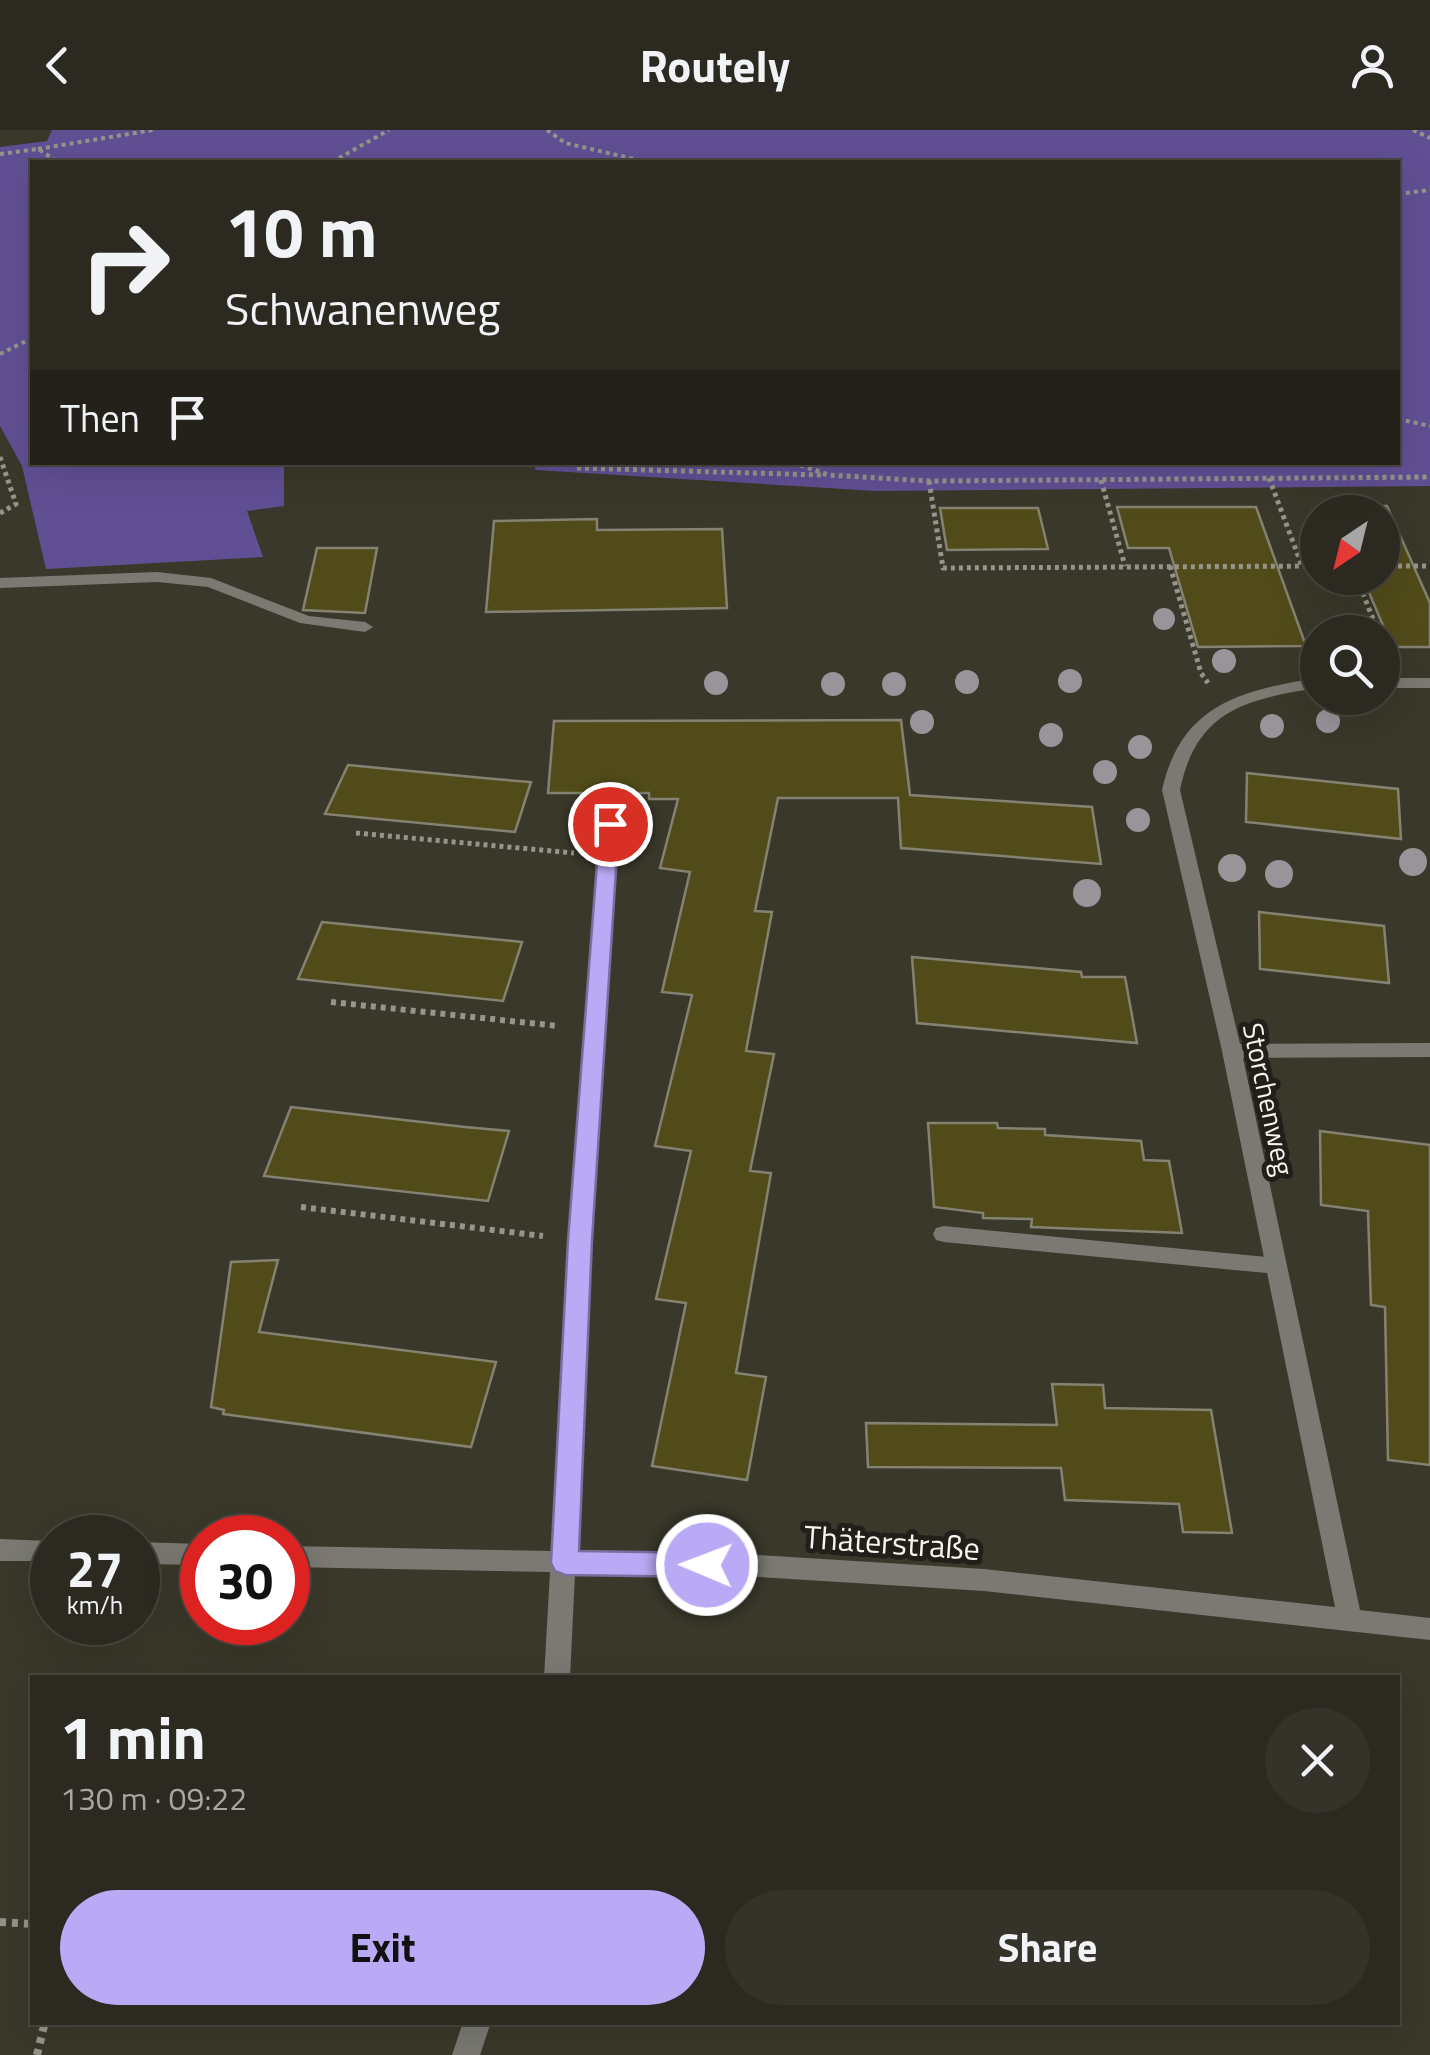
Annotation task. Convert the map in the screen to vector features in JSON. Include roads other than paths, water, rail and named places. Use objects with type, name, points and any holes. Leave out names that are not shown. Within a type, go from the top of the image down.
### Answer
[{"type":"street","points":[[0,583],[157,578],[211,583],[306,620],[365,627]]},
{"type":"street","points":[[1400,683],[1430,683]]},
{"type":"street","name":"Storchenweg","points":[[1300,685],[1273,689],[1237,704],[1188,737],[1174,760],[1171,790],[1232,1051],[1349,1617]]},
{"type":"street","points":[[558,1675],[580,1240],[610,824]]},
{"type":"street","points":[[1232,1051],[1430,1050]]},
{"type":"street","points":[[944,1234],[1276,1266]]},
{"type":"street","points":[[0,1550],[30,1551]]},
{"type":"street","name":"Thäterstraße","points":[[310,1557],[742,1565],[984,1580],[1349,1617],[1430,1629]]},
{"type":"street","points":[[466,2055],[476,2025]]}]
